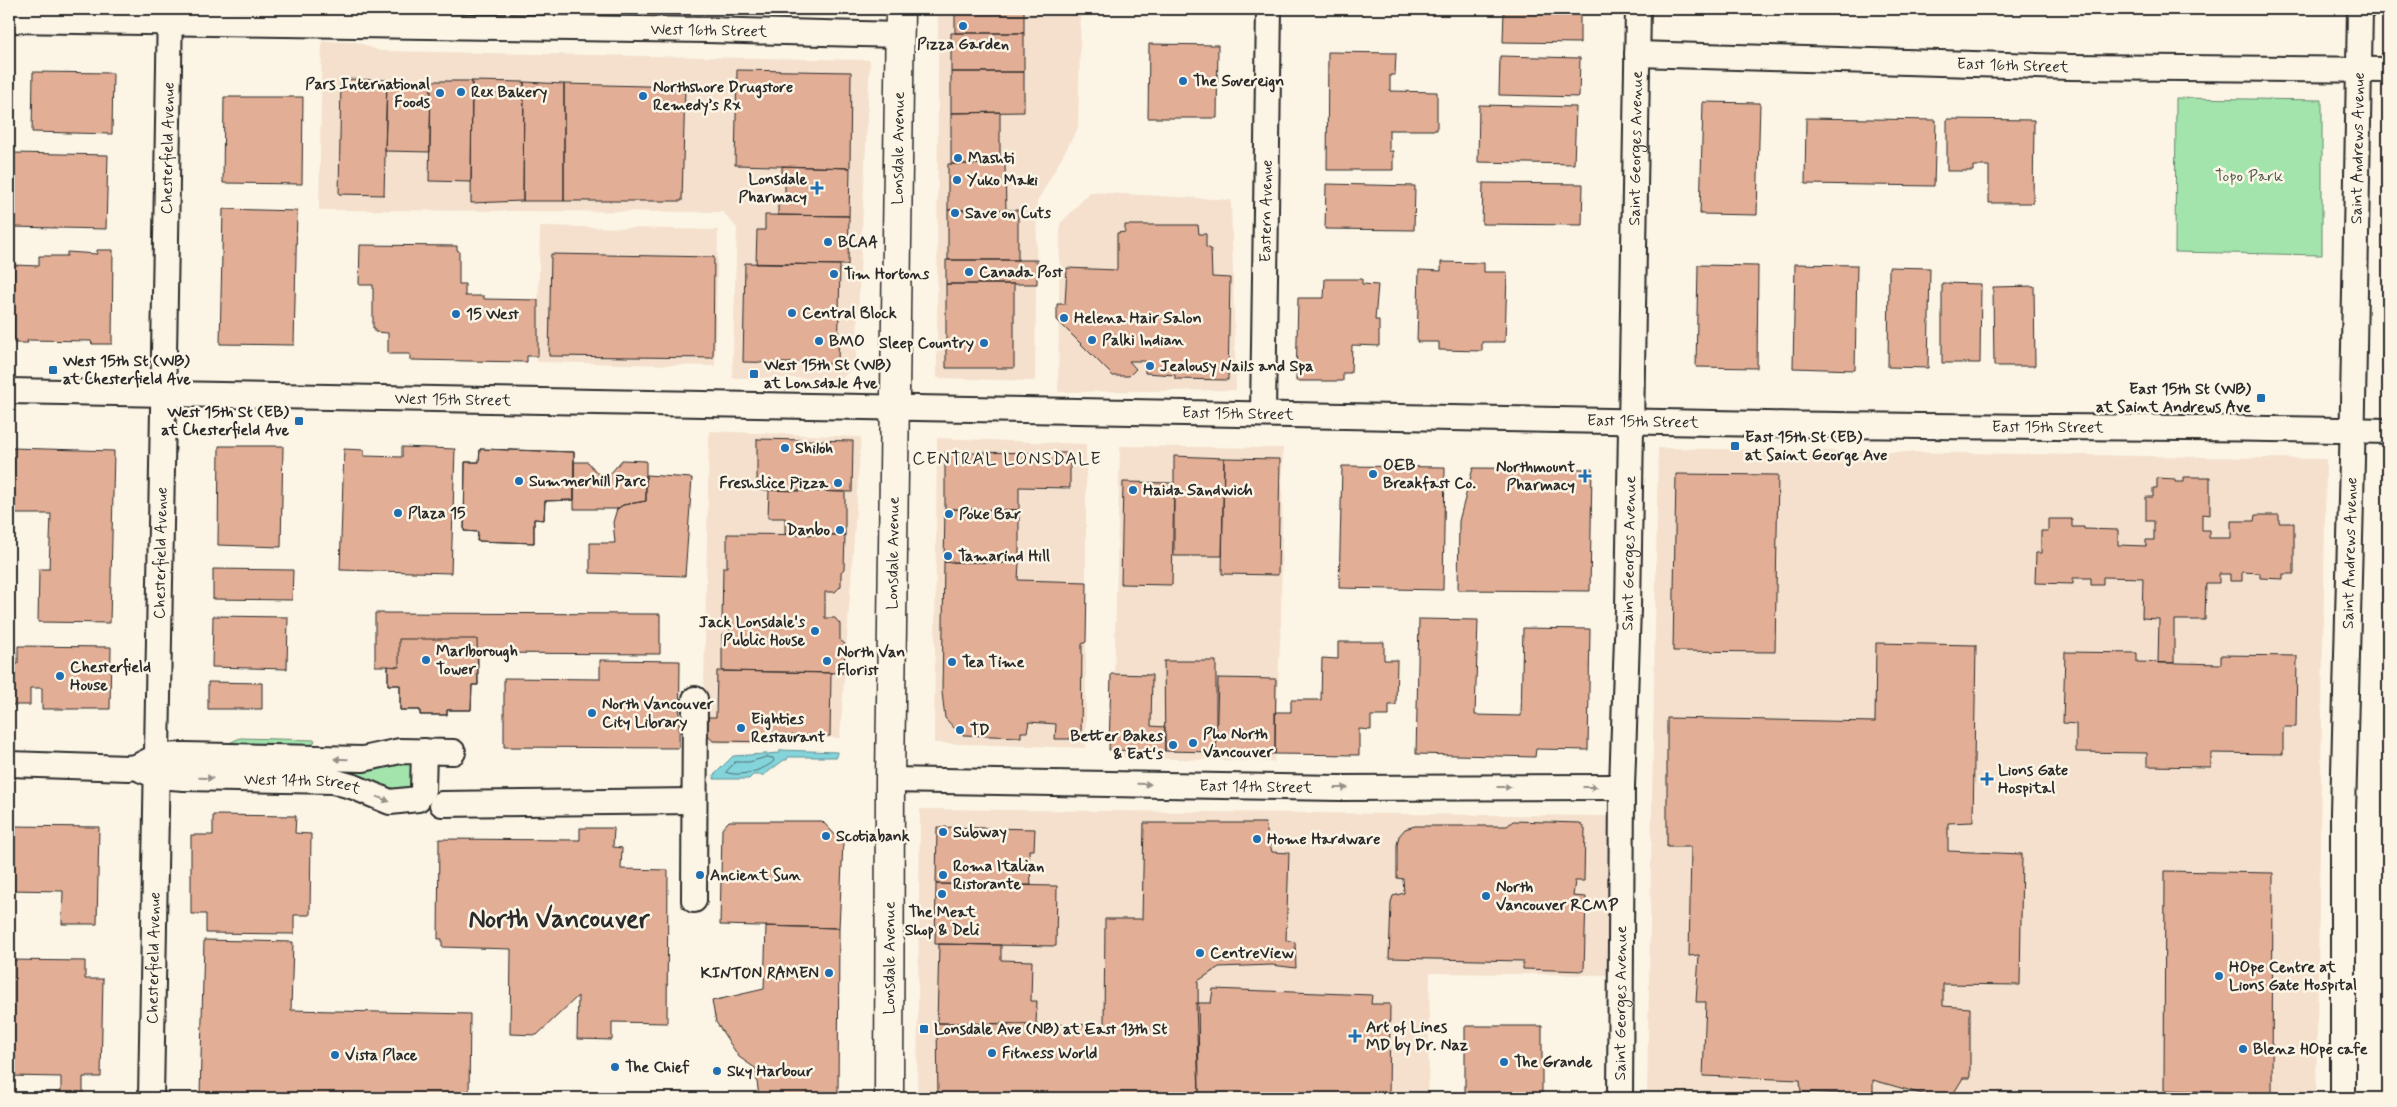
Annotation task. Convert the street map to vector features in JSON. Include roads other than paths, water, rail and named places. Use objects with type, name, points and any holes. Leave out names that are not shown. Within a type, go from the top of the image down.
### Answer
[{"type":"main road","name":"Lonsdale Avenue","points":[[889,1098],[890,780],[896,408],[899,22]]},
{"type":"street","name":"Eastern Avenue","points":[[1263,412],[1269,9]]},
{"type":"street","name":"Saint Georges Avenue","points":[[1620,1098],[1622,787],[1638,9]]},
{"type":"street","name":"Saint Andrews Avenue","points":[[2343,1098],[2343,820],[2353,430],[2360,9]]},
{"type":"street","name":"West 16th Street","points":[[9,20],[170,16],[698,30],[899,22]]},
{"type":"street","name":"Chesterfield Avenue","points":[[151,1098],[150,767],[163,394],[170,16]]},
{"type":"street","name":"East 16th Street","points":[[1637,54],[2070,67],[2388,70]]},
{"type":"street","name":"West 15th Street","points":[[9,391],[896,408]]},
{"type":"street","name":"East 15th Street","points":[[896,408],[1263,412],[1631,421],[2388,431]]},
{"type":"street","points":[[694,900],[695,699]]},
{"type":"street","name":"West 14th Street","points":[[150,767],[194,754],[363,759],[400,751],[453,752]]},
{"type":"street","name":"West 14th Street","points":[[9,764],[150,767],[333,781],[354,787],[390,802],[407,802],[418,799],[423,790],[424,751]]},
{"type":"street","name":"East 14th Street","points":[[890,780],[1340,788],[1622,787]]},
{"type":"street","points":[[442,804],[694,801]]},
{"type":"water","points":[[780,750],[837,752],[837,757],[788,757],[787,760],[784,760],[764,775],[753,775],[749,779],[714,779],[714,775],[733,756],[780,753]]},
{"type":"place","name":"Pizza Garden","points":[[963,26]]},
{"type":"place","name":"The Sovereign","points":[[1183,81]]},
{"type":"place","name":"Rex Bakery","points":[[461,92]]},
{"type":"place","name":"Pars International Foods","points":[[440,93]]},
{"type":"place","name":"Northshore Drugstore Remedy’s Rx","points":[[643,96]]},
{"type":"place","name":"Mashti","points":[[958,158]]},
{"type":"place","name":"Yuko Maki","points":[[957,180]]},
{"type":"place","name":"Lonsdale Pharmacy","points":[[817,188]]},
{"type":"place","name":"Save on Cuts","points":[[955,213]]},
{"type":"place","name":"BCAA","points":[[828,242]]},
{"type":"place","name":"Canada Post","points":[[969,272]]},
{"type":"place","name":"Tim Hortons","points":[[834,274]]},
{"type":"place","name":"Central Block","points":[[792,313]]},
{"type":"place","name":"15 West","points":[[456,314]]},
{"type":"place","name":"Helena Hair Salon","points":[[1064,318]]},
{"type":"place","name":"Palki Indian","points":[[1092,340]]},
{"type":"place","name":"BMO","points":[[819,341]]},
{"type":"place","name":"Sleep Country","points":[[984,343]]},
{"type":"place","name":"Jealousy Nails and Spa","points":[[1150,366]]},
{"type":"place","name":"West 15th St (WB) at Chesterfield Ave","points":[[53,370]]},
{"type":"place","name":"West 15th St (WB) at Lonsdale Ave","points":[[754,374]]},
{"type":"place","name":"East 15th St (WB) at Saint Andrews Ave","points":[[2261,398]]},
{"type":"place","name":"West 15th St (EB) at Chesterfield Ave","points":[[299,421]]},
{"type":"place","name":"East 15th St (EB) at Saint George Ave","points":[[1735,446]]},
{"type":"place","name":"Shiloh","points":[[785,448]]},
{"type":"place","name":"OEB Breakfast Co.","points":[[1373,474]]},
{"type":"place","name":"Northmount Pharmacy","points":[[1585,476]]},
{"type":"place","name":"Summerhill Parc","points":[[519,481]]},
{"type":"place","name":"Freshslice Pizza","points":[[838,483]]},
{"type":"place","name":"Haida Sandwich","points":[[1133,490]]},
{"type":"place","name":"Plaza 15","points":[[398,513]]},
{"type":"place","name":"Poke Bar","points":[[949,514]]},
{"type":"place","name":"Danbo","points":[[840,530]]},
{"type":"place","name":"Tamarind Hill","points":[[948,556]]},
{"type":"place","name":"Jack Lonsdale's Public House","points":[[815,631]]},
{"type":"place","name":"Marlborough Tower","points":[[426,660]]},
{"type":"place","name":"North Van Florist","points":[[827,661]]},
{"type":"place","name":"Tea Time","points":[[952,662]]},
{"type":"place","name":"Chesterfield House","points":[[60,676]]},
{"type":"place","name":"North Vancouver City Library","points":[[592,713]]},
{"type":"place","name":"Eighties Restaurant","points":[[741,728]]},
{"type":"place","name":"TD","points":[[960,730]]},
{"type":"place","name":"Pho North Vancouver","points":[[1193,743]]},
{"type":"place","name":"Better Bakes & Eat‘s","points":[[1173,745]]},
{"type":"place","name":"Lions Gate Hospital","points":[[1987,779]]},
{"type":"place","name":"Subway","points":[[943,832]]},
{"type":"place","name":"Scotiabank","points":[[826,836]]},
{"type":"place","name":"Home Hardware","points":[[1257,839]]},
{"type":"place","name":"Ancient Sun","points":[[700,875]]},
{"type":"place","name":"Roma Italian Ristorante","points":[[943,875]]},
{"type":"place","name":"The Meat Shop & Deli","points":[[942,894]]},
{"type":"place","name":"North Vancouver RCMP","points":[[1486,896]]},
{"type":"place","name":"CentreView","points":[[1200,953]]},
{"type":"place","name":"KINTON RAMEN","points":[[829,973]]},
{"type":"place","name":"HOpe Centre at Lions Gate Hospital","points":[[2219,976]]},
{"type":"place","name":"Lonsdale Ave (NB) at East 13th St","points":[[924,1029]]},
{"type":"place","name":"Art of Lines MD by Dr. Naz","points":[[1355,1036]]},
{"type":"place","name":"Blenz HOpe cafe","points":[[2243,1049]]},
{"type":"place","name":"Fitness World","points":[[992,1053]]},
{"type":"place","name":"Vista Place","points":[[335,1055]]},
{"type":"place","name":"The Grande","points":[[1504,1062]]},
{"type":"place","name":"The Chief","points":[[615,1067]]},
{"type":"place","name":"Sky Harbour","points":[[717,1071]]},
{"type":"district","name":"CENTRAL LONSDALE","points":[[1007,459]]},
{"type":"district","name":"North Vancouver","points":[[559,920]]},
{"type":"park label","name":"Topo Park","points":[[2249,176]]}]
